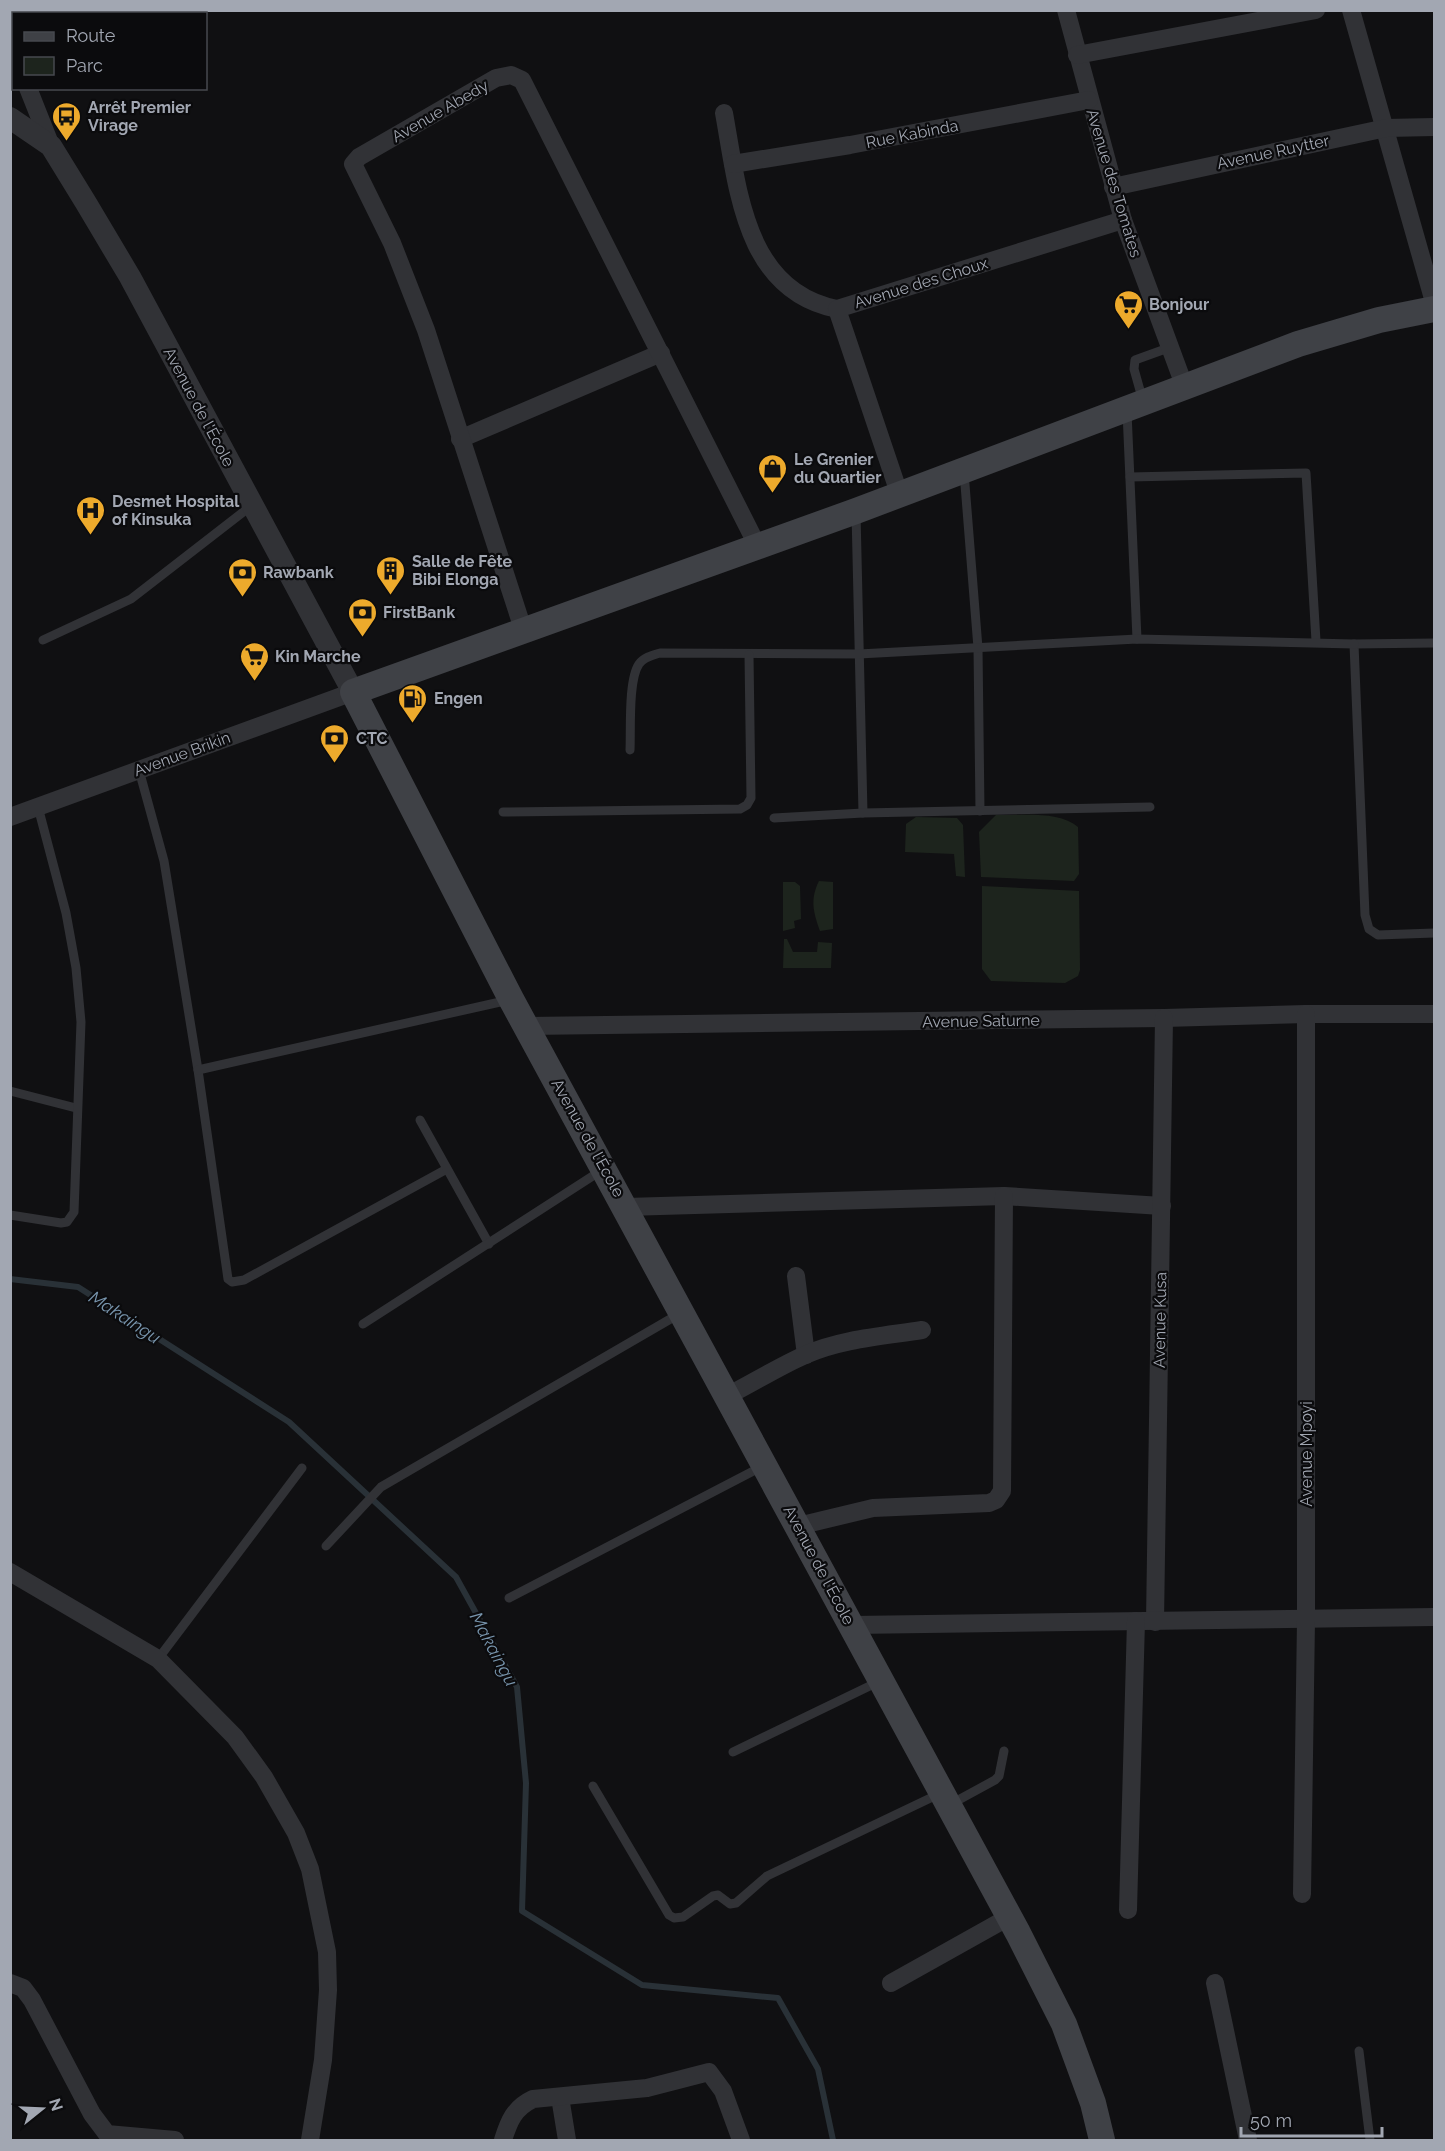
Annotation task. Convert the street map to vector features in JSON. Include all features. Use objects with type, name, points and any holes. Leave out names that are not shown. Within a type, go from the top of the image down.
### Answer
[{"type":"main road","points":[[353,692],[856,511],[1135,404],[1322,336],[1434,309]]},
{"type":"main road","name":"Avenue de l'École","points":[[353,692],[511,999],[626,1207],[681,1313],[1009,1917],[1064,2024],[1093,2103],[1102,2140]]},
{"type":"street","name":"Avenue des Tomates","points":[[1066,10],[1122,220],[1172,348],[1184,386]]},
{"type":"street","points":[[1077,55],[1316,10]]},
{"type":"street","points":[[1351,10],[1434,302]]},
{"type":"street","name":"Avenue Abedy","points":[[523,629],[426,330],[393,243],[352,164],[359,157],[496,78],[511,75],[522,80],[757,545]]},
{"type":"street","points":[[29,90],[51,146]]},
{"type":"street","name":"Rue Kabinda","points":[[734,164],[850,145],[1089,100]]},
{"type":"street","points":[[724,113],[742,206],[762,257],[796,295],[816,305],[837,309]]},
{"type":"street","points":[[10,118],[51,146]]},
{"type":"street","name":"Avenue Ruytter","points":[[1113,188],[1386,128],[1434,127]]},
{"type":"street","name":"Avenue de l'École","points":[[51,146],[130,277],[353,692]]},
{"type":"street","name":"Avenue des Choux","points":[[899,493],[837,309],[1122,220]]},
{"type":"street","points":[[460,439],[661,354]]},
{"type":"street","name":"Avenue Brikin","points":[[10,817],[353,692]]},
{"type":"street","name":"Avenue Mpoyi","points":[[1302,1894],[1306,1620],[1306,1014]]},
{"type":"street","name":"Avenue Saturne","points":[[527,1026],[1434,1014]]},
{"type":"street","name":"Avenue Kusa","points":[[1155,1622],[1164,1018]]},
{"type":"street","points":[[798,1526],[873,1508],[989,1503],[1000,1496],[1002,1491],[1004,1196]]},
{"type":"street","points":[[626,1207],[1004,1196],[1162,1206]]},
{"type":"street","points":[[796,1276],[806,1355]]},
{"type":"street","points":[[727,1396],[806,1355],[868,1338],[922,1330]]},
{"type":"street","points":[[10,1572],[158,1659],[236,1737],[264,1777],[296,1833],[310,1869],[327,1952],[328,1990],[323,2060],[310,2140]]},
{"type":"street","points":[[852,1625],[1434,1617]]},
{"type":"street","points":[[1128,1910],[1136,1621]]},
{"type":"street","points":[[891,1983],[1009,1917]]},
{"type":"street","points":[[10,1983],[23,1988],[32,2000],[105,2137],[175,2140]]},
{"type":"street","points":[[1215,1983],[1248,2140]]},
{"type":"street","points":[[503,2140],[508,2122],[518,2106],[533,2099],[646,2088],[709,2072],[723,2091],[741,2140]]},
{"type":"street","points":[[560,2097],[567,2140]]},
{"type":"lane","points":[[1137,639],[1130,477],[1135,404],[1135,360],[1172,348]]},
{"type":"lane","points":[[964,469],[978,648],[980,811]]},
{"type":"lane","points":[[1130,477],[1306,473],[1316,641]]},
{"type":"lane","points":[[43,640],[131,599],[252,506]]},
{"type":"lane","points":[[856,511],[863,813]]},
{"type":"lane","points":[[630,750],[634,679],[639,664],[648,657],[660,653],[859,654],[1137,639],[1316,641],[1354,644],[1434,643]]},
{"type":"lane","points":[[1354,644],[1365,915],[1369,930],[1378,936],[1434,933]]},
{"type":"lane","points":[[503,812],[740,809],[747,805],[751,798],[750,655]]},
{"type":"lane","points":[[139,770],[164,861],[198,1070],[225,1271],[232,1282],[244,1280],[446,1170]]},
{"type":"lane","points":[[10,1215],[61,1222],[72,1218],[81,1022],[76,968],[66,913],[38,807]]},
{"type":"lane","points":[[774,818],[863,813],[1150,807]]},
{"type":"lane","points":[[198,1070],[511,999]]},
{"type":"lane","points":[[10,1090],[76,1108]]},
{"type":"lane","points":[[420,1120],[489,1244]]},
{"type":"lane","points":[[363,1324],[604,1169]]},
{"type":"lane","points":[[326,1546],[381,1487],[681,1313]]},
{"type":"lane","points":[[509,1598],[765,1465]]},
{"type":"lane","points":[[158,1659],[302,1468]]},
{"type":"lane","points":[[734,1752],[881,1681]]},
{"type":"lane","points":[[593,1786],[669,1915],[674,1918],[683,1917],[713,1896],[718,1895],[730,1904],[736,1903],[767,1876],[944,1799],[995,1780],[999,1776],[1004,1750]]},
{"type":"lane","points":[[1359,2051],[1370,2140]]},
{"type":"green space","points":[[996,815],[1050,816],[1078,827],[1079,874],[1074,881],[981,877],[979,832]]},
{"type":"green space","points":[[916,817],[957,818],[963,825],[965,877],[956,876],[954,854],[905,852],[906,824]]},
{"type":"green space","points":[[819,881],[833,882],[833,929],[820,931],[813,906],[814,894]]},
{"type":"green space","points":[[783,882],[795,882],[800,886],[801,919],[794,921],[795,928],[783,931]]},
{"type":"green space","points":[[982,886],[1079,891],[1080,970],[1078,976],[1065,983],[991,981],[982,969]]},
{"type":"green space","points":[[784,939],[787,939],[793,952],[817,952],[818,942],[832,943],[831,968],[783,968]]},
{"type":"waterway","name":"Makaingu","points":[[10,1279],[78,1287],[289,1422],[456,1577],[517,1687],[526,1783],[522,1911],[642,1985],[778,1998],[818,2069],[833,2140]]},
{"type":"place","name":"Arrêt Premier Virage","points":[[67,142]]},
{"type":"place","name":"Bonjour","points":[[1128,330]]},
{"type":"place","name":"Le Grenier du Quartier","points":[[773,494]]},
{"type":"place","name":"Desmet Hospital of Kinsuka","points":[[91,536]]},
{"type":"place","name":"Salle de Fête Bibi Elonga","points":[[391,596]]},
{"type":"place","name":"Rawbank","points":[[242,598]]},
{"type":"place","name":"FirstBank","points":[[362,638]]},
{"type":"place","name":"Kin Marche","points":[[254,682]]},
{"type":"place","name":"Engen","points":[[413,724]]},
{"type":"place","name":"CTC","points":[[335,764]]}]
